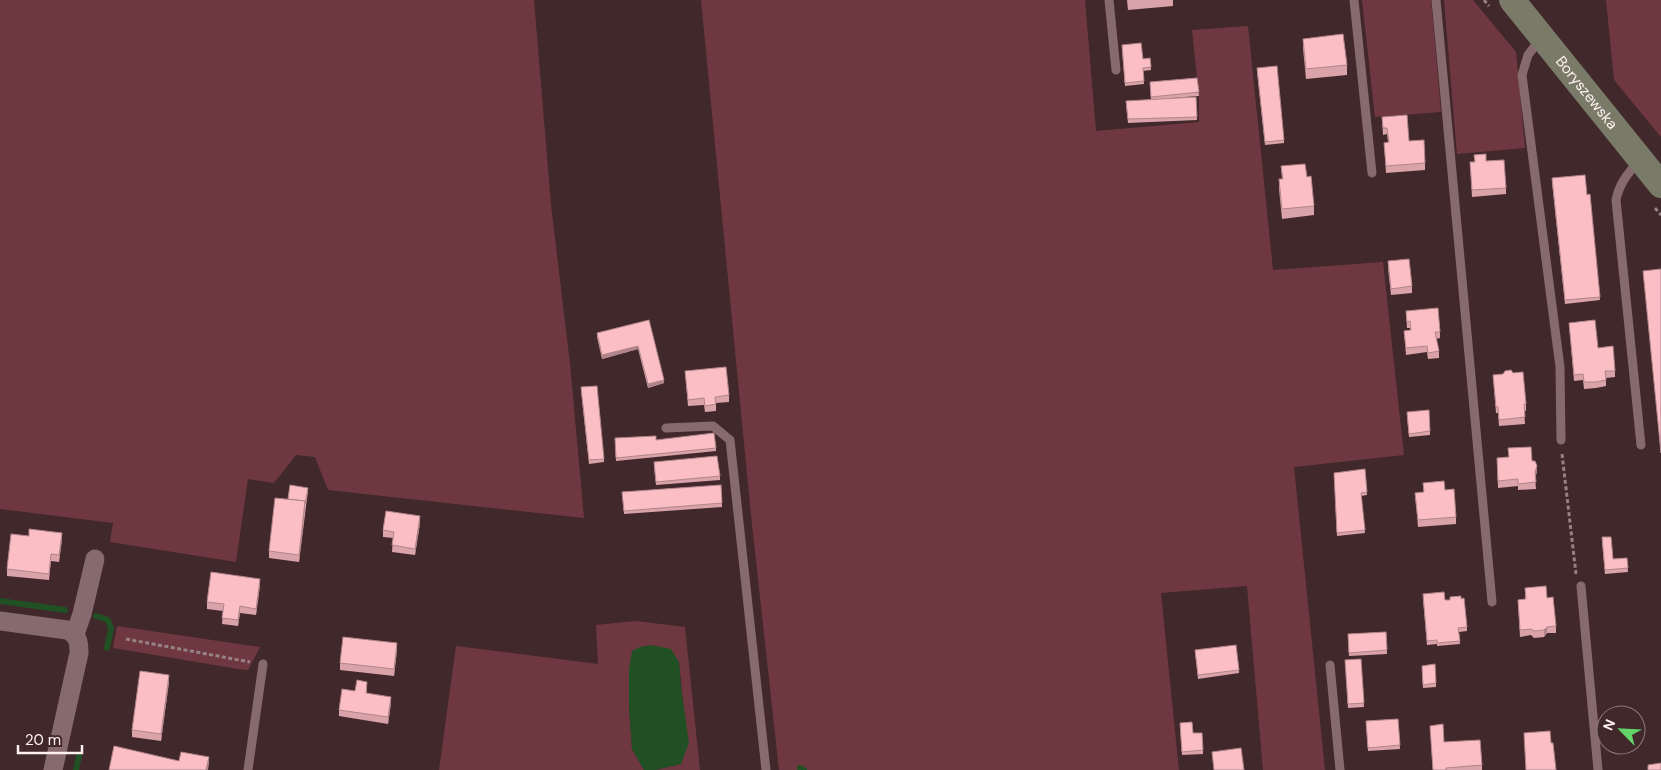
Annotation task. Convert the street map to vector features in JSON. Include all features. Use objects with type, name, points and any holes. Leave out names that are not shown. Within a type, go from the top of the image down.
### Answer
[{"type":"main road","name":"Boryszewska","points":[[1512,0],[1661,185]]},
{"type":"street","points":[[75,634],[82,614],[95,559]]},
{"type":"street","points":[[0,621],[67,630],[75,634],[78,640],[79,653],[53,770]]},
{"type":"lane","points":[[1109,0],[1116,70]]},
{"type":"lane","points":[[1354,0],[1372,173]]},
{"type":"lane","points":[[1436,0],[1492,602]]},
{"type":"lane","points":[[1542,36],[1528,55],[1522,75],[1560,367],[1561,440]]},
{"type":"lane","points":[[1641,160],[1628,173],[1619,188],[1616,200],[1641,445]]},
{"type":"lane","points":[[666,428],[713,426],[730,440],[766,770]]},
{"type":"lane","points":[[1581,586],[1598,770]]},
{"type":"lane","points":[[248,770],[263,664]]},
{"type":"lane","points":[[1330,664],[1340,770]]},
{"type":"path","points":[[1561,440],[1576,577],[1581,586]]},
{"type":"path","points":[[126,639],[263,664]]},
{"type":"shaded area","points":[[0,0],[534,0],[551,205],[570,364],[584,518],[328,490],[315,457],[296,455],[274,483],[248,479],[236,562],[110,542],[113,523],[0,509]]},
{"type":"shaded area","points":[[701,0],[1085,0],[1096,131],[1199,122],[1199,96],[1192,30],[1248,26],[1273,270],[1383,262],[1404,455],[1294,467],[1325,770],[1263,770],[1247,586],[1161,593],[1179,770],[779,770],[751,515]]},
{"type":"shaded area","points":[[1362,0],[1431,0],[1441,112],[1375,117]]},
{"type":"shaded area","points":[[1444,0],[1473,0],[1516,52],[1525,148],[1457,154]]},
{"type":"shaded area","points":[[1606,0],[1661,0],[1661,137],[1614,80]]},
{"type":"shaded area","points":[[636,621],[685,627],[700,770],[655,770],[681,764],[684,711],[679,662],[629,669],[632,749],[644,770],[439,770],[456,646],[598,664],[596,625]]},
{"type":"shaded area","points":[[117,626],[260,647],[248,670],[238,669],[113,648]]},
{"type":"shaded area","points":[[651,645],[671,649],[679,662],[689,743],[681,764],[655,770],[644,770],[632,749],[629,669],[632,651]]},
{"type":"building","points":[[1343,34],[1347,65],[1306,69],[1303,39]]},
{"type":"building","points":[[1141,43],[1143,59],[1150,58],[1151,67],[1143,68],[1144,81],[1125,83],[1122,45]]},
{"type":"building","points":[[1277,66],[1284,140],[1265,142],[1257,68]]},
{"type":"building","points":[[1197,78],[1199,92],[1151,97],[1150,82]]},
{"type":"building","points":[[1196,97],[1197,117],[1128,119],[1126,101]]},
{"type":"building","points":[[1407,115],[1409,141],[1424,140],[1425,163],[1386,166],[1384,143],[1389,142],[1387,128],[1383,128],[1382,117]]},
{"type":"building","points":[[1486,154],[1486,161],[1504,160],[1506,188],[1472,190],[1470,162],[1475,162],[1474,155]]},
{"type":"building","points":[[1305,164],[1307,177],[1311,176],[1314,206],[1282,209],[1279,179],[1283,179],[1281,166]]},
{"type":"building","points":[[1585,175],[1587,195],[1590,194],[1600,297],[1565,300],[1552,178]]},
{"type":"building","points":[[1409,259],[1412,286],[1391,289],[1388,261]]},
{"type":"building","points":[[1661,269],[1661,453],[1643,271]]},
{"type":"building","points":[[1438,308],[1440,332],[1435,332],[1439,351],[1428,353],[1427,346],[1406,348],[1404,331],[1411,330],[1410,321],[1407,322],[1406,311]]},
{"type":"building","points":[[649,320],[664,380],[648,384],[638,346],[602,355],[597,333]]},
{"type":"building","points":[[1595,320],[1598,348],[1613,346],[1615,371],[1605,371],[1606,380],[1584,382],[1583,374],[1574,375],[1569,323]]},
{"type":"building","points":[[726,367],[729,395],[715,397],[716,404],[705,406],[704,398],[688,400],[685,371]]},
{"type":"building","points":[[1511,370],[1513,373],[1523,372],[1526,404],[1524,404],[1525,417],[1499,420],[1493,375],[1503,374],[1505,371]]},
{"type":"building","points":[[597,386],[604,459],[589,460],[581,387]]},
{"type":"building","points":[[1429,410],[1430,431],[1409,434],[1407,412]]},
{"type":"building","points":[[714,433],[716,448],[616,458],[615,438],[656,436],[656,440]]},
{"type":"building","points":[[1531,447],[1532,461],[1535,461],[1537,466],[1535,472],[1536,482],[1518,484],[1518,479],[1498,481],[1497,458],[1509,457],[1508,448]]},
{"type":"building","points":[[717,456],[720,476],[656,482],[654,462]]},
{"type":"building","points":[[1365,469],[1367,492],[1361,493],[1365,530],[1337,533],[1334,473]]},
{"type":"building","points":[[1444,481],[1445,490],[1454,489],[1456,517],[1418,520],[1415,493],[1424,492],[1423,483]]},
{"type":"building","points":[[290,485],[308,488],[305,504],[305,501],[288,499]]},
{"type":"building","points":[[721,485],[722,503],[624,511],[622,492]]},
{"type":"building","points":[[275,498],[305,501],[299,555],[269,551]]},
{"type":"building","points":[[386,511],[420,516],[415,549],[392,545],[394,532],[383,530]]},
{"type":"building","points":[[29,529],[62,533],[59,555],[51,554],[49,574],[7,569],[11,534],[29,536]]},
{"type":"building","points":[[1602,537],[1611,537],[1613,559],[1627,558],[1628,568],[1605,570]]},
{"type":"building","points":[[211,572],[260,579],[256,609],[240,606],[238,620],[222,618],[224,604],[207,602]]},
{"type":"building","points":[[1546,586],[1547,598],[1553,597],[1556,626],[1547,627],[1544,630],[1520,630],[1518,600],[1526,599],[1525,588]]},
{"type":"building","points":[[1444,592],[1445,600],[1450,600],[1450,597],[1461,596],[1461,599],[1464,598],[1467,627],[1458,628],[1460,641],[1437,643],[1437,640],[1427,641],[1423,594]]},
{"type":"building","points":[[1386,632],[1387,650],[1349,653],[1348,634]]},
{"type":"building","points":[[343,637],[397,643],[394,669],[340,663]]},
{"type":"building","points":[[1236,645],[1239,670],[1198,675],[1195,650]]},
{"type":"building","points":[[1361,659],[1364,703],[1348,704],[1345,660]]},
{"type":"building","points":[[1435,664],[1436,683],[1423,685],[1422,666]]},
{"type":"building","points":[[140,671],[169,675],[161,734],[132,730]]},
{"type":"building","points":[[357,680],[367,682],[366,693],[391,697],[388,717],[339,710],[342,689],[355,691]]},
{"type":"building","points":[[1398,719],[1400,745],[1368,748],[1366,721]]},
{"type":"building","points":[[1192,722],[1193,733],[1202,733],[1203,750],[1182,752],[1180,723]]},
{"type":"building","points":[[1443,724],[1444,742],[1480,740],[1482,765],[1433,770],[1430,726]]},
{"type":"building","points":[[1550,731],[1556,770],[1526,770],[1524,733]]},
{"type":"building","points":[[114,746],[179,761],[181,752],[209,757],[206,770],[109,770]]},
{"type":"building","points":[[1241,748],[1244,770],[1214,770],[1212,752]]},
{"type":"building","points":[[1661,763],[1661,770],[1648,770],[1648,765]]},
{"type":"waterway","points":[[0,601],[65,610]]},
{"type":"waterway","points":[[96,616],[108,620],[111,629],[107,648]]},
{"type":"waterway","points":[[76,770],[79,756]]},
{"type":"waterway","points":[[800,768],[804,770]]}]
